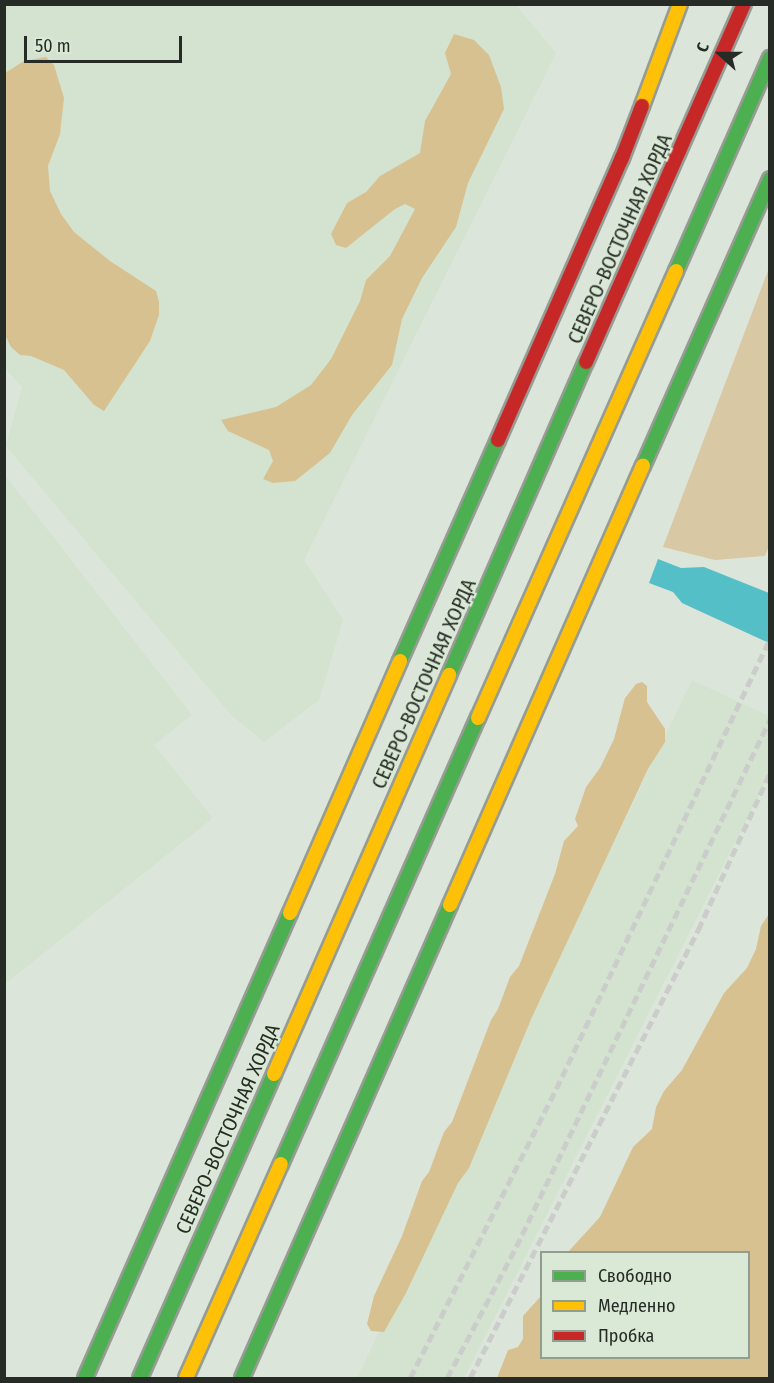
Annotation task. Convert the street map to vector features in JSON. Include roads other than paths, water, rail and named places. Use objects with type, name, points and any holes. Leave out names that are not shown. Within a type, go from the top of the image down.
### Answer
[{"type":"main road","points":[[85,1378],[622,158],[680,4]]},
{"type":"main road","name":"СЕВЕРО-ВОСТОЧНАЯ ХОРДА","points":[[140,1378],[744,4]]},
{"type":"main road","points":[[622,158],[680,47]]},
{"type":"main road","points":[[186,1378],[770,58]]},
{"type":"main road","points":[[242,1378],[770,179]]},
{"type":"water","points":[[658,559],[681,568],[704,567],[769,593],[769,643],[682,603],[673,592],[649,583]]},
{"type":"railway","points":[[410,1378],[556,1089],[770,638]]},
{"type":"railway","points":[[447,1378],[516,1247],[770,719]]},
{"type":"railway","points":[[470,1378],[698,930],[770,773]]}]
